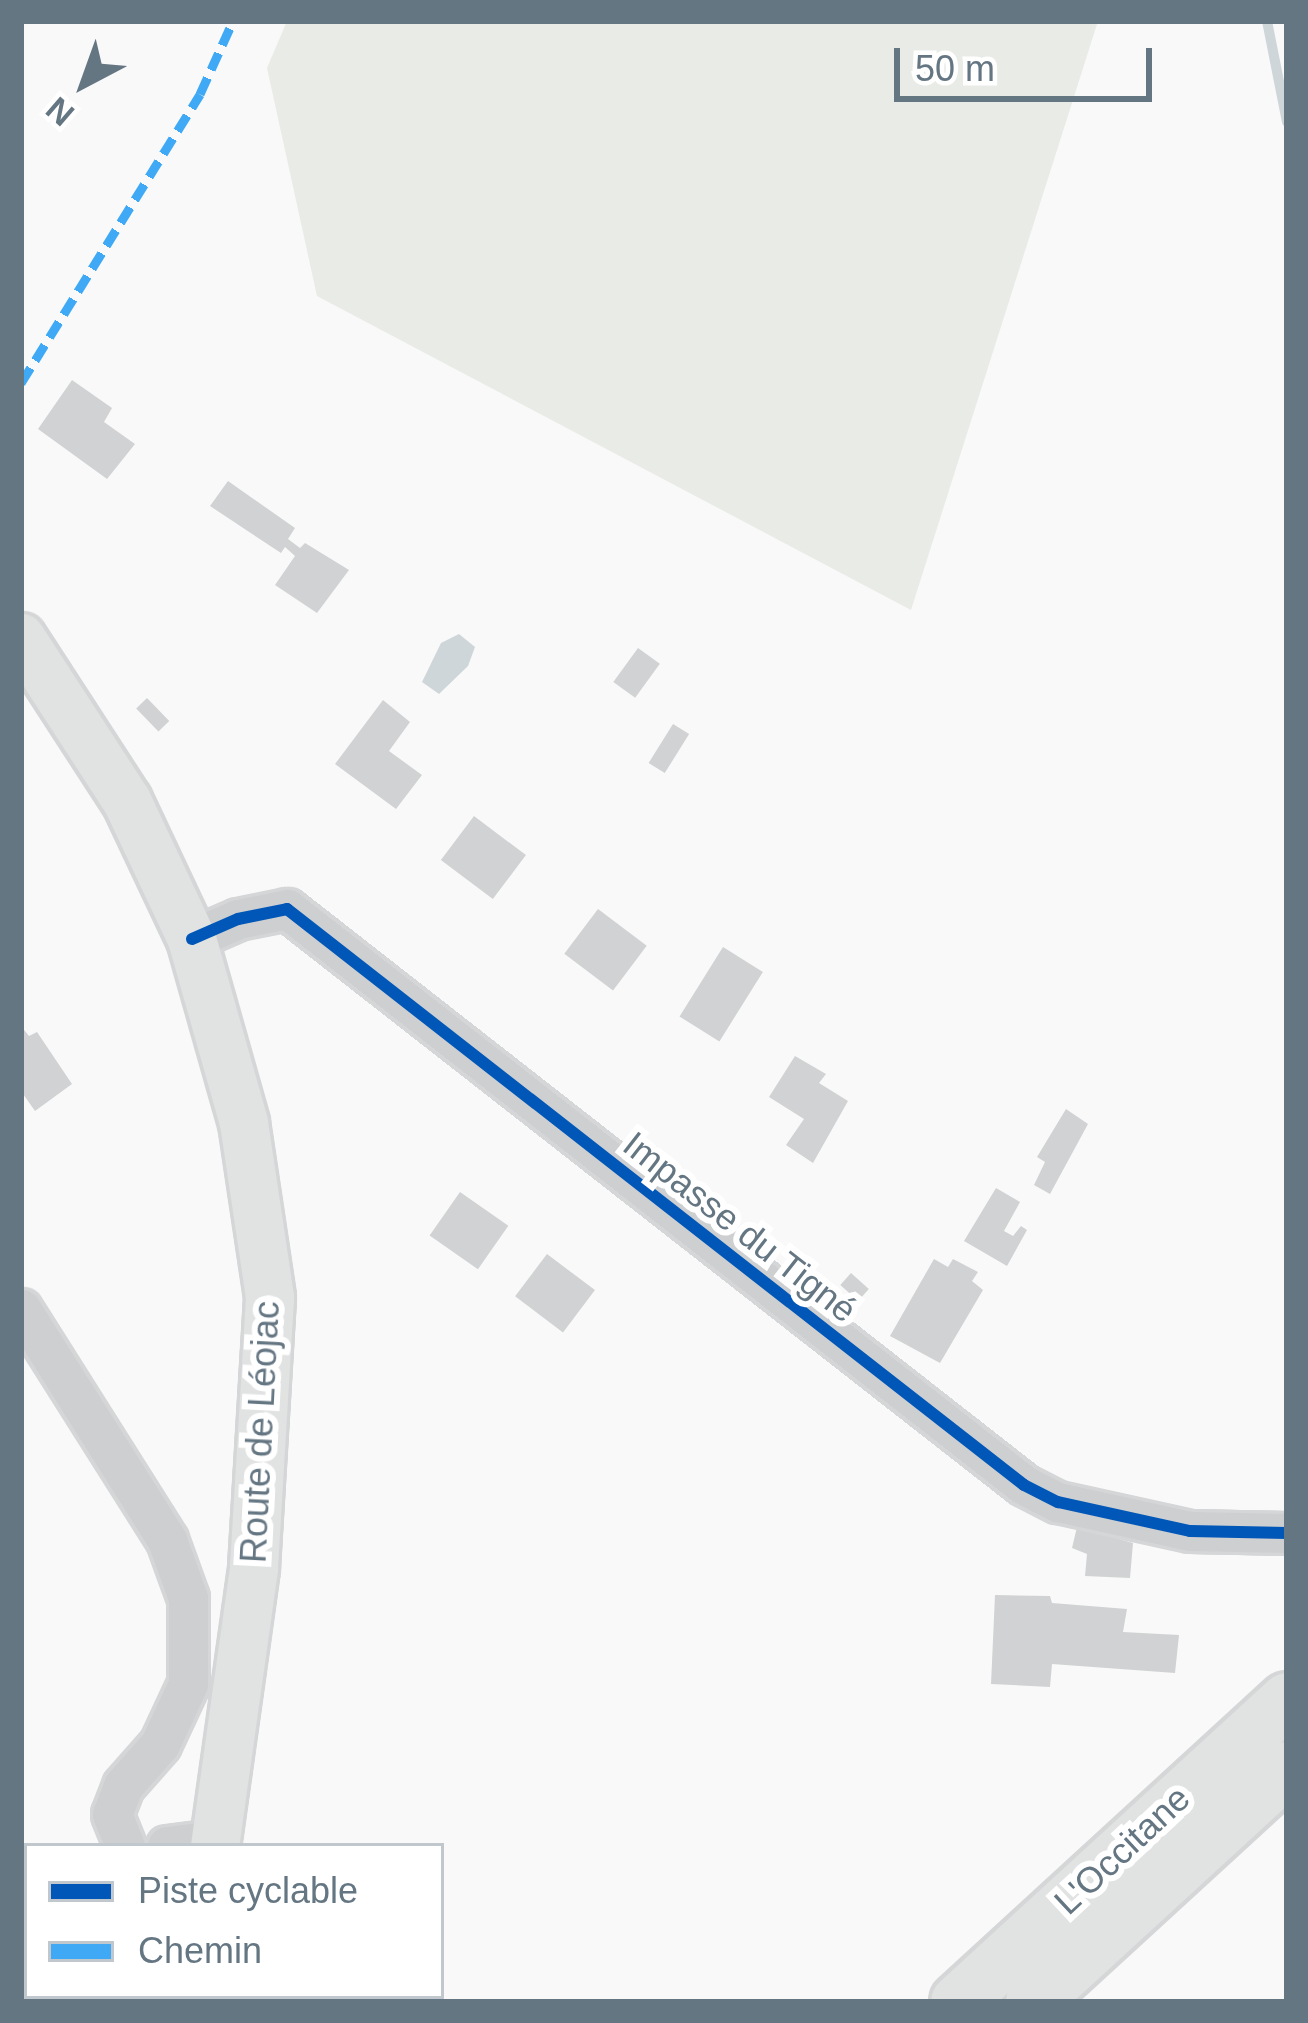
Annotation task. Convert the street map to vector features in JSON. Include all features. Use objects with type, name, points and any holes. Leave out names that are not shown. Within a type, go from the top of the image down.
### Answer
[{"type":"highway","name":"L'Occitane","points":[[958,2002],[1287,1700]]},
{"type":"highway","name":"L'Occitane","points":[[1033,2002],[1287,1769]]},
{"type":"main road","name":"Route de Léojac","points":[[21,638],[127,801],[192,939],[244,1124],[270,1298],[254,1569],[215,1843]]},
{"type":"street","name":"Impasse du Tigné","points":[[192,939],[238,919],[287,909],[1024,1485],[1058,1502],[1190,1531],[1287,1533]]},
{"type":"street","points":[[21,1309],[167,1540],[188,1598],[188,1684],[160,1744],[123,1786],[112,1814],[124,1843]]},
{"type":"shaded area","points":[[287,21],[1098,21],[911,610],[317,296],[267,68]]},
{"type":"shaded area","points":[[459,634],[475,647],[468,666],[439,694],[422,682],[441,643]]},
{"type":"building","points":[[72,380],[112,408],[104,422],[135,444],[107,479],[38,429]]},
{"type":"building","points":[[228,481],[295,528],[288,539],[300,548],[305,543],[349,570],[317,613],[275,585],[295,556],[285,547],[281,553],[210,506]]},
{"type":"building","points":[[638,648],[660,664],[635,698],[613,682]]},
{"type":"building","points":[[147,698],[169,721],[158,731],[136,708]]},
{"type":"building","points":[[383,700],[410,722],[389,751],[422,775],[396,809],[335,764]]},
{"type":"building","points":[[673,724],[689,734],[665,773],[649,763]]},
{"type":"building","points":[[474,816],[526,855],[493,899],[441,860]]},
{"type":"building","points":[[598,909],[647,946],[613,990],[564,954]]},
{"type":"building","points":[[723,947],[763,972],[719,1041],[680,1017]]},
{"type":"building","points":[[21,1026],[29,1036],[37,1032],[72,1084],[35,1111],[21,1091]]},
{"type":"building","points":[[795,1056],[826,1074],[819,1083],[848,1101],[813,1163],[786,1145],[804,1119],[769,1097]]},
{"type":"building","points":[[1066,1109],[1088,1124],[1050,1194],[1034,1185],[1045,1162],[1037,1157]]},
{"type":"building","points":[[996,1188],[1020,1202],[1004,1231],[1013,1236],[1021,1226],[1027,1230],[1007,1266],[964,1241]]},
{"type":"building","points":[[460,1192],[508,1226],[478,1269],[430,1235]]},
{"type":"building","points":[[547,1254],[595,1290],[563,1332],[515,1296]]},
{"type":"building","points":[[934,1259],[948,1267],[953,1259],[978,1272],[972,1281],[983,1290],[940,1363],[890,1336]]},
{"type":"building","points":[[851,1273],[869,1289],[858,1301],[840,1285]]},
{"type":"building","points":[[1077,1527],[1133,1543],[1130,1578],[1085,1576],[1087,1554],[1072,1548]]},
{"type":"building","points":[[995,1595],[1050,1596],[1052,1603],[1127,1609],[1123,1632],[1179,1635],[1175,1673],[1052,1664],[1050,1687],[991,1684]]},
{"type":"waterway","points":[[1267,21],[1287,122]]},
{"type":"marked path","points":[[21,383],[200,94],[233,21]]},
{"type":"cycle path","points":[[192,939],[238,919],[287,909],[1024,1485],[1058,1502],[1190,1531],[1287,1533]]}]
